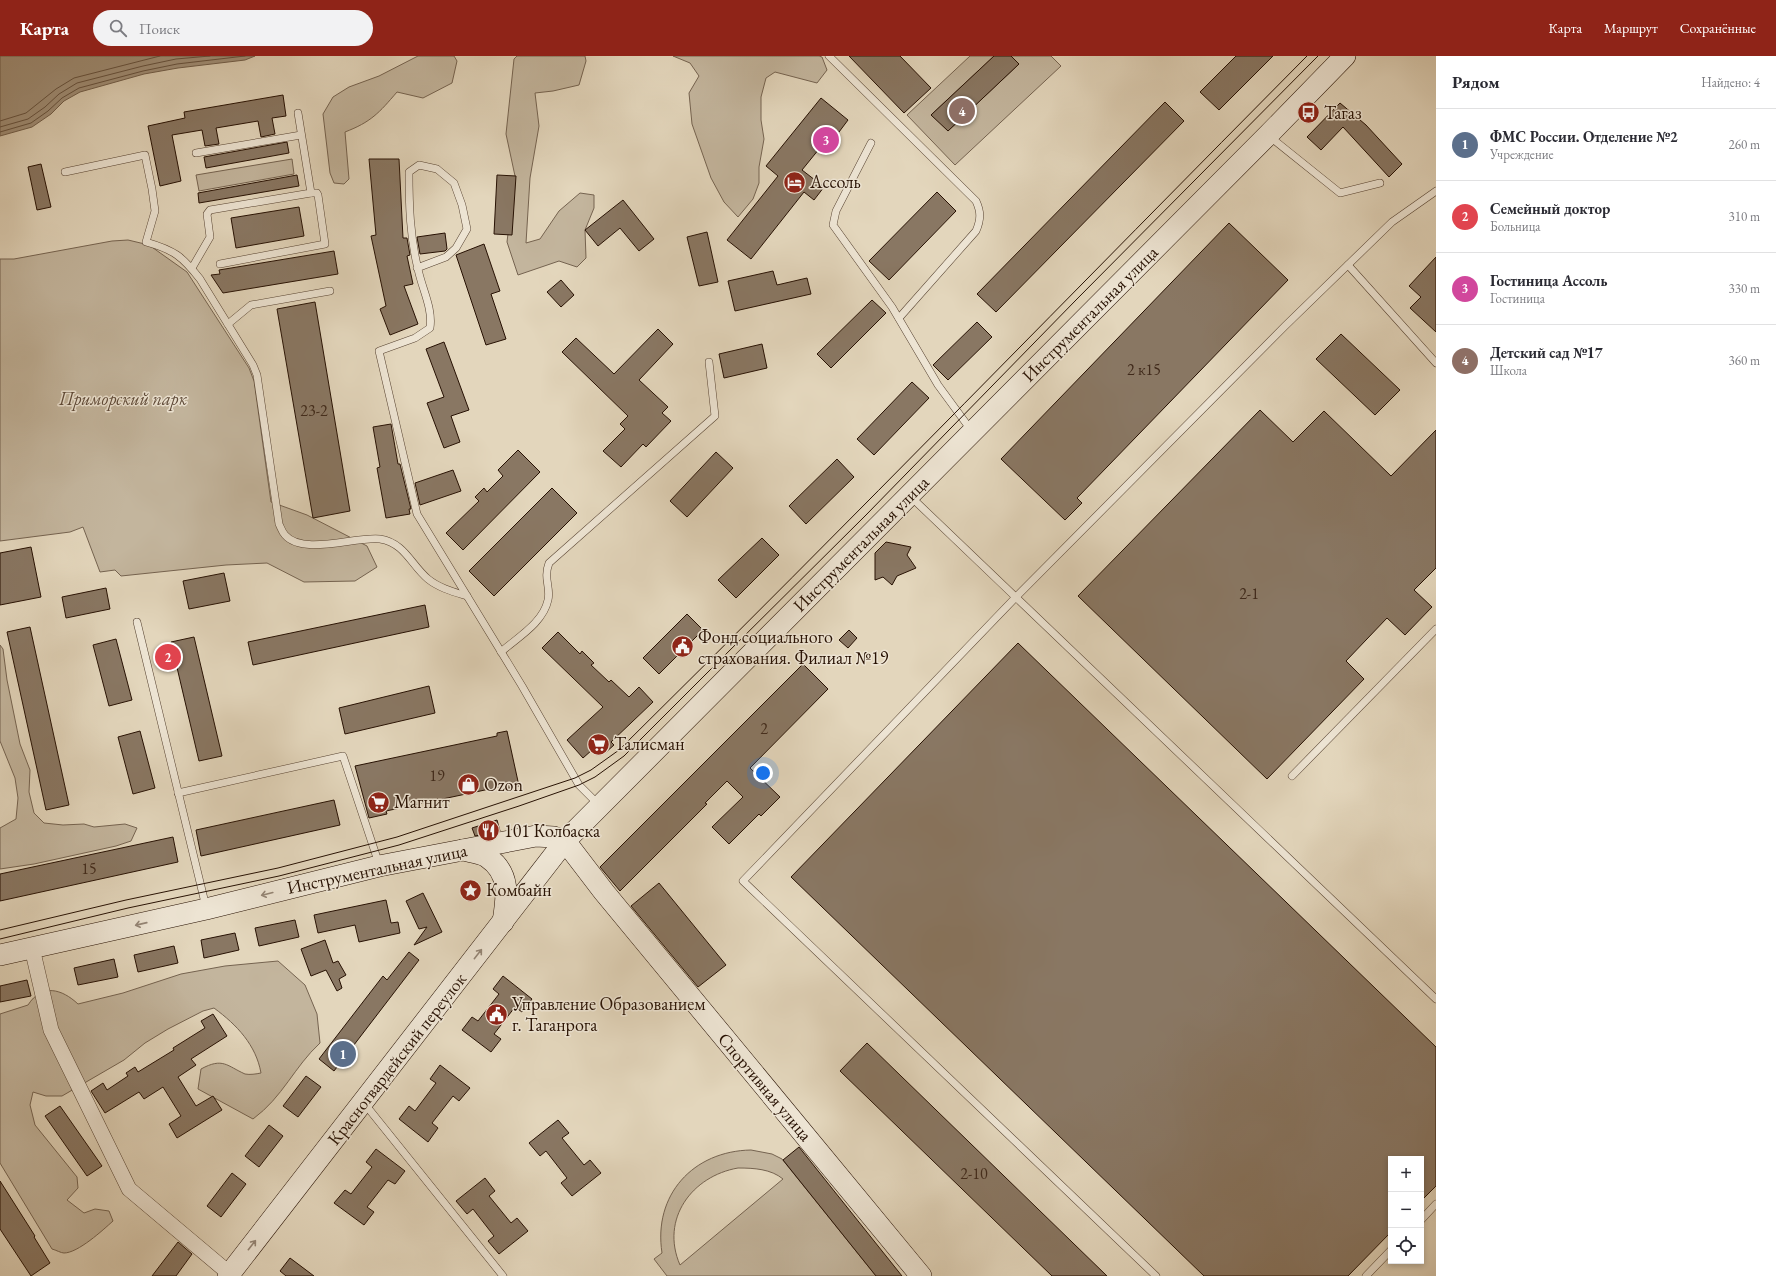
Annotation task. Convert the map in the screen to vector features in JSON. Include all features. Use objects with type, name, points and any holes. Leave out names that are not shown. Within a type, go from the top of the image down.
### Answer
[{"type":"street","name":"Инструментальная улица","points":[[0,955],[206,909],[379,866],[536,836],[554,837],[565,842],[600,805],[973,432],[1345,56]]},
{"type":"street","name":"Красногвардейский переулок","points":[[229,1275],[565,842]]},
{"type":"street","name":"Спортивная улица","points":[[565,842],[604,892],[921,1276]]},
{"type":"street","points":[[462,850],[486,857],[502,870],[507,897],[503,922]]},
{"type":"street","points":[[32,948],[51,1030],[129,1189],[229,1275]]},
{"type":"lane","points":[[829,56],[976,201],[980,210],[980,220],[976,231],[900,318]]},
{"type":"lane","points":[[298,113],[311,193]]},
{"type":"lane","points":[[196,153],[301,135]]},
{"type":"lane","points":[[1268,135],[1340,193],[1380,183]]},
{"type":"lane","points":[[871,143],[836,211],[833,225],[900,318],[938,385],[973,432]]},
{"type":"lane","points":[[65,172],[144,155],[152,189],[154,211],[146,242],[166,247],[181,257],[192,268],[228,324],[257,375],[279,524],[285,536],[299,543],[314,544],[379,539],[391,542],[401,548],[429,579],[446,589],[467,596]]},
{"type":"lane","points":[[417,268],[446,257],[456,248],[467,229],[462,205],[454,183],[437,169],[419,165],[409,172],[409,219],[417,268],[432,317],[430,328],[415,338],[379,351],[417,514],[501,652],[579,785],[600,805]]},
{"type":"lane","points":[[1156,1276],[743,881],[1016,597],[1348,265],[1392,222],[1436,191]]},
{"type":"lane","points":[[192,268],[210,240],[207,214],[210,210],[317,193],[326,244],[220,264]]},
{"type":"lane","points":[[1348,265],[1436,363]]},
{"type":"lane","points":[[228,324],[251,305],[330,291]]},
{"type":"lane","points":[[501,652],[541,618],[549,599],[546,573],[549,564],[715,416],[709,362]]},
{"type":"lane","points":[[910,495],[1436,999]]},
{"type":"lane","points":[[137,622],[206,909]]},
{"type":"lane","points":[[1292,776],[1436,629]]},
{"type":"lane","points":[[178,793],[343,756],[379,866]]},
{"type":"lane","points":[[363,1102],[503,1276]]},
{"type":"lane","points":[[1424,1217],[1436,1204]]},
{"type":"lane","points":[[1366,1276],[1388,1253]]},
{"type":"green space","points":[[418,56],[454,56],[457,61],[452,83],[423,98],[397,92],[374,116],[362,124],[345,132],[349,179],[344,184],[334,183],[330,173],[323,114],[333,97],[349,87],[379,76]]},
{"type":"green space","points":[[517,56],[585,56],[586,61],[579,85],[553,91],[535,93],[539,126],[530,178],[526,243],[540,239],[559,211],[580,193],[594,195],[594,208],[585,230],[586,258],[577,267],[559,261],[518,275],[507,242],[515,176],[506,134],[514,59]]},
{"type":"green space","points":[[673,56],[822,57],[827,70],[817,83],[775,72],[766,78],[761,97],[761,120],[764,139],[759,167],[759,183],[753,199],[738,217],[724,202],[711,178],[692,124],[689,93],[699,76],[690,63]]},
{"type":"green space","points":[[970,56],[994,56],[932,114],[948,131],[1019,64],[1011,56],[1051,56],[1061,66],[955,165],[907,115]]},
{"type":"green space","points":[[292,159],[294,174],[199,191],[196,175]]},
{"type":"green space","name":"Приморский парк","points":[[128,240],[149,245],[187,272],[249,368],[254,381],[271,502],[307,515],[367,546],[377,567],[355,581],[304,582],[267,563],[226,565],[121,576],[115,570],[100,572],[83,527],[70,532],[0,541],[0,259],[14,259],[112,241]]},
{"type":"green space","points":[[0,645],[3,649],[7,680],[20,744],[30,770],[29,792],[34,813],[44,823],[63,825],[84,824],[94,827],[125,824],[137,828],[131,841],[116,846],[34,864],[0,869],[0,828],[16,819],[18,798],[15,778],[0,741]]},
{"type":"green space","points":[[278,961],[305,985],[317,1014],[320,1043],[303,1062],[281,1092],[253,1119],[198,1089],[201,1069],[208,1065],[220,1063],[245,1074],[261,1073],[255,1053],[244,1036],[230,1021],[214,1008],[203,1011],[168,1029],[145,1043],[124,1060],[62,1096],[46,1096],[33,1092],[30,1105],[35,1125],[77,1177],[78,1188],[67,1200],[84,1213],[95,1209],[109,1211],[113,1221],[90,1240],[70,1252],[61,1253],[52,1249],[0,1163],[0,1014],[28,1005],[39,993],[46,991],[59,992],[78,1004],[123,993],[181,974],[225,966]]},
{"type":"green space","points":[[751,1150],[772,1154],[782,1159],[876,1276],[667,1276],[654,1259],[662,1253],[661,1232],[664,1213],[671,1195],[681,1180],[695,1168],[711,1158],[730,1152]],"holes":[[[738,1168],[768,1171],[783,1179],[680,1265],[675,1248],[674,1232],[677,1216],[684,1202],[694,1190],[707,1180],[721,1173]]]},
{"type":"water","points":[[0,56],[255,56],[245,60],[178,68],[144,74],[80,92],[64,101],[51,114],[32,127],[0,136]]},
{"type":"building","points":[[849,56],[900,56],[931,88],[904,113]]},
{"type":"building","points":[[994,56],[1011,56],[1019,64],[948,131],[931,115]]},
{"type":"building","points":[[1236,56],[1273,56],[1219,110],[1200,92]]},
{"type":"building","points":[[283,95],[286,116],[272,118],[275,134],[261,137],[258,121],[216,128],[219,144],[205,146],[202,130],[172,135],[181,181],[160,186],[148,126],[185,118],[184,112]]},
{"type":"building","name":"Ассоль","points":[[821,98],[848,120],[836,136],[832,133],[802,170],[824,187],[814,200],[804,192],[751,259],[727,240],[778,176],[766,166]]},
{"type":"building","points":[[1165,102],[1184,121],[996,312],[977,294]]},
{"type":"building","points":[[1340,103],[1366,125],[1402,164],[1389,177],[1343,127],[1321,150],[1307,137]]},
{"type":"building","points":[[287,142],[289,153],[206,168],[204,157]]},
{"type":"building","points":[[369,159],[399,159],[403,238],[407,238],[410,255],[407,256],[413,284],[404,286],[418,324],[390,335],[380,309],[386,306],[371,236],[376,235]]},
{"type":"building","points":[[41,164],[51,207],[37,210],[28,167]]},
{"type":"building","points":[[297,175],[299,186],[199,203],[198,193]]},
{"type":"building","points":[[497,175],[516,176],[512,235],[494,234]]},
{"type":"building","points":[[937,192],[956,211],[889,280],[869,261]]},
{"type":"building","points":[[623,200],[654,239],[639,251],[620,228],[598,246],[585,230]]},
{"type":"building","points":[[299,207],[304,236],[236,248],[231,218]]},
{"type":"building","points":[[1229,223],[1288,280],[1077,498],[1082,503],[1065,520],[1001,459]]},
{"type":"building","points":[[707,232],[718,282],[699,286],[687,237]]},
{"type":"building","points":[[445,233],[447,249],[445,251],[420,254],[417,237]]},
{"type":"building","points":[[484,244],[500,291],[491,294],[506,339],[486,345],[456,255]]},
{"type":"building","points":[[334,251],[338,274],[223,293],[211,275],[220,274],[219,270]]},
{"type":"building","points":[[1436,257],[1436,332],[1410,308],[1421,297],[1409,286]]},
{"type":"building","points":[[773,271],[777,285],[807,278],[811,294],[735,311],[728,281]]},
{"type":"building","points":[[561,280],[574,295],[561,307],[547,292]]},
{"type":"building","points":[[872,300],[886,313],[831,368],[817,354]]},
{"type":"building","points":[[315,302],[350,511],[313,518],[277,309]]},
{"type":"building","points":[[977,322],[992,337],[948,380],[933,365]]},
{"type":"building","points":[[658,329],[673,344],[639,380],[668,407],[662,413],[671,421],[646,447],[643,444],[621,467],[603,451],[625,429],[620,424],[628,416],[562,352],[576,338],[614,374]]},
{"type":"building","points":[[1341,334],[1400,390],[1375,415],[1316,359]]},
{"type":"building","points":[[444,342],[469,410],[451,416],[460,442],[444,448],[427,403],[444,397],[426,349]]},
{"type":"building","points":[[762,344],[767,368],[724,378],[719,354]]},
{"type":"building","points":[[912,382],[929,398],[874,455],[857,439]]},
{"type":"building","points":[[1260,410],[1293,442],[1324,411],[1391,476],[1436,430],[1436,568],[1414,590],[1432,607],[1405,635],[1387,618],[1346,661],[1364,679],[1267,779],[1078,596]]},
{"type":"building","points":[[391,424],[398,464],[400,464],[411,509],[409,509],[410,514],[386,518],[377,468],[380,467],[373,427]]},
{"type":"building","points":[[518,450],[540,472],[463,550],[446,533],[479,501],[475,497],[484,488],[487,492],[503,476],[498,470]]},
{"type":"building","points":[[716,452],[733,468],[687,517],[670,501]]},
{"type":"building","points":[[837,459],[854,477],[806,524],[789,506]]},
{"type":"building","points":[[453,470],[461,491],[420,505],[415,483]]},
{"type":"building","points":[[552,488],[577,513],[494,596],[469,571]]},
{"type":"building","points":[[762,538],[779,555],[736,598],[718,580]]},
{"type":"building","points":[[886,542],[911,547],[907,555],[916,568],[897,576],[892,585],[883,577],[875,580],[875,553]]},
{"type":"building","points":[[31,547],[41,597],[0,605],[0,553]]},
{"type":"building","points":[[224,573],[230,601],[189,609],[183,581]]},
{"type":"building","points":[[106,588],[110,609],[66,618],[62,597]]},
{"type":"building","points":[[425,605],[429,627],[253,665],[248,642]]},
{"type":"building","points":[[687,614],[703,630],[659,674],[643,658]]},
{"type":"building","points":[[30,627],[69,805],[46,810],[7,632]]},
{"type":"building","points":[[849,630],[857,638],[848,648],[839,640]]},
{"type":"building","points":[[558,632],[580,654],[582,651],[594,663],[591,665],[609,682],[611,680],[629,697],[639,687],[653,702],[611,742],[614,745],[605,753],[599,753],[592,750],[583,758],[567,740],[603,707],[542,648]]},
{"type":"building","points":[[194,637],[222,756],[199,761],[171,642]]},
{"type":"building","points":[[116,639],[132,700],[109,706],[93,645]]},
{"type":"building","points":[[1018,643],[1436,1047],[1436,1186],[1424,1198],[1424,1156],[1388,1156],[1388,1235],[1348,1276],[1204,1276],[791,877]]},
{"type":"building","points":[[803,664],[828,689],[750,768],[780,797],[761,816],[759,814],[729,844],[712,827],[743,797],[727,781],[705,803],[707,804],[620,891],[600,867]]},
{"type":"building","points":[[429,686],[435,713],[345,734],[339,708]]},
{"type":"building","points":[[140,731],[155,788],[133,794],[118,737]]},
{"type":"building","points":[[507,731],[519,786],[500,790],[499,787],[386,811],[387,814],[369,818],[355,766],[497,736],[497,733]]},
{"type":"building","points":[[334,800],[340,825],[201,856],[196,830]]},
{"type":"building","points":[[497,820],[500,831],[475,836],[472,828]]},
{"type":"building","points":[[173,837],[178,862],[0,901],[0,874]]},
{"type":"building","points":[[659,883],[726,965],[698,987],[631,906]]},
{"type":"building","points":[[423,893],[442,932],[414,945],[427,927],[419,929],[406,901]]},
{"type":"building","points":[[386,900],[391,923],[398,922],[400,933],[359,942],[355,925],[318,933],[314,915]]},
{"type":"building","points":[[295,920],[299,937],[259,946],[255,928]]},
{"type":"building","points":[[235,933],[239,950],[204,958],[201,940]]},
{"type":"building","points":[[325,940],[333,963],[338,961],[346,975],[339,979],[342,988],[337,991],[326,970],[311,976],[301,949]]},
{"type":"building","points":[[174,946],[178,963],[138,972],[134,955]]},
{"type":"building","points":[[409,952],[419,960],[334,1071],[319,1059],[383,976],[387,980]]},
{"type":"building","points":[[114,959],[118,977],[78,985],[74,968]]},
{"type":"building","name":"Управление Образованием г. Таганрога","points":[[503,976],[532,999],[522,1012],[515,1007],[494,1034],[501,1039],[491,1052],[462,1030],[472,1017],[478,1021],[499,994],[493,989]]},
{"type":"building","points":[[27,980],[31,996],[0,1002],[0,986]]},
{"type":"building","points":[[213,1014],[227,1036],[191,1059],[196,1065],[178,1077],[196,1106],[213,1096],[222,1110],[177,1138],[169,1124],[181,1116],[163,1087],[144,1099],[139,1092],[105,1113],[91,1091],[103,1083],[107,1090],[128,1076],[126,1073],[135,1067],[138,1072],[174,1050],[173,1048],[205,1028],[201,1021]]},
{"type":"building","points":[[867,1043],[1107,1276],[1052,1276],[840,1071]]},
{"type":"building","points":[[440,1065],[470,1088],[459,1101],[453,1096],[432,1123],[438,1128],[428,1142],[399,1119],[409,1106],[415,1111],[436,1083],[430,1079]]},
{"type":"building","points":[[306,1076],[321,1087],[298,1117],[283,1106]]},
{"type":"building","points":[[60,1106],[102,1166],[87,1176],[45,1116]]},
{"type":"building","points":[[558,1120],[569,1133],[562,1138],[584,1165],[590,1160],[601,1173],[572,1196],[561,1183],[567,1178],[546,1151],[540,1156],[529,1143]]},
{"type":"building","points":[[269,1125],[283,1136],[259,1167],[245,1156]]},
{"type":"building","points":[[799,1147],[902,1276],[876,1276],[783,1160]]},
{"type":"building","points":[[376,1149],[405,1171],[395,1184],[388,1180],[367,1207],[374,1212],[364,1225],[334,1203],[345,1190],[351,1194],[372,1167],[366,1162]]},
{"type":"building","points":[[232,1173],[246,1184],[221,1217],[207,1206]]},
{"type":"building","points":[[485,1178],[495,1191],[489,1196],[511,1223],[517,1218],[528,1231],[499,1254],[488,1241],[494,1236],[473,1209],[467,1214],[456,1201]]},
{"type":"building","points":[[0,1181],[35,1236],[34,1237],[50,1263],[31,1276],[0,1229]]},
{"type":"building","points":[[178,1242],[192,1254],[176,1276],[152,1276]]},
{"type":"building","points":[[290,1258],[314,1276],[286,1276],[280,1271]]},
{"type":"tram line","points":[[0,930],[126,900],[278,868],[397,837],[575,778],[591,770],[619,750],[706,664],[1307,56]]},
{"type":"tram line","points":[[0,939],[128,908],[279,876],[399,845],[519,806],[579,785],[595,777],[624,756],[866,515],[1076,300],[1318,56]]},
{"type":"place","name":"Детский сад №17","points":[[962,111]]},
{"type":"place","name":"Тагаз","points":[[1309,113]]},
{"type":"place","name":"Гостиница Ассоль","points":[[826,140]]},
{"type":"place","name":"Ассоль","points":[[795,182]]},
{"type":"place","name":"Фонд социального страхования. Филиал №19","points":[[683,647]]},
{"type":"place","name":"Семейный доктор","points":[[168,657]]},
{"type":"place","name":"Талисман","points":[[599,744]]},
{"type":"place","name":"Ozon","points":[[469,785]]},
{"type":"place","name":"Магнит","points":[[379,802]]},
{"type":"place","name":"101 Колбаска","points":[[488,831]]},
{"type":"place","name":"Комбайн","points":[[470,890]]},
{"type":"place","name":"Управление Образованием г. Таганрога","points":[[496,1014]]},
{"type":"place","name":"ФМС России. Отделение №2","points":[[343,1054]]}]
